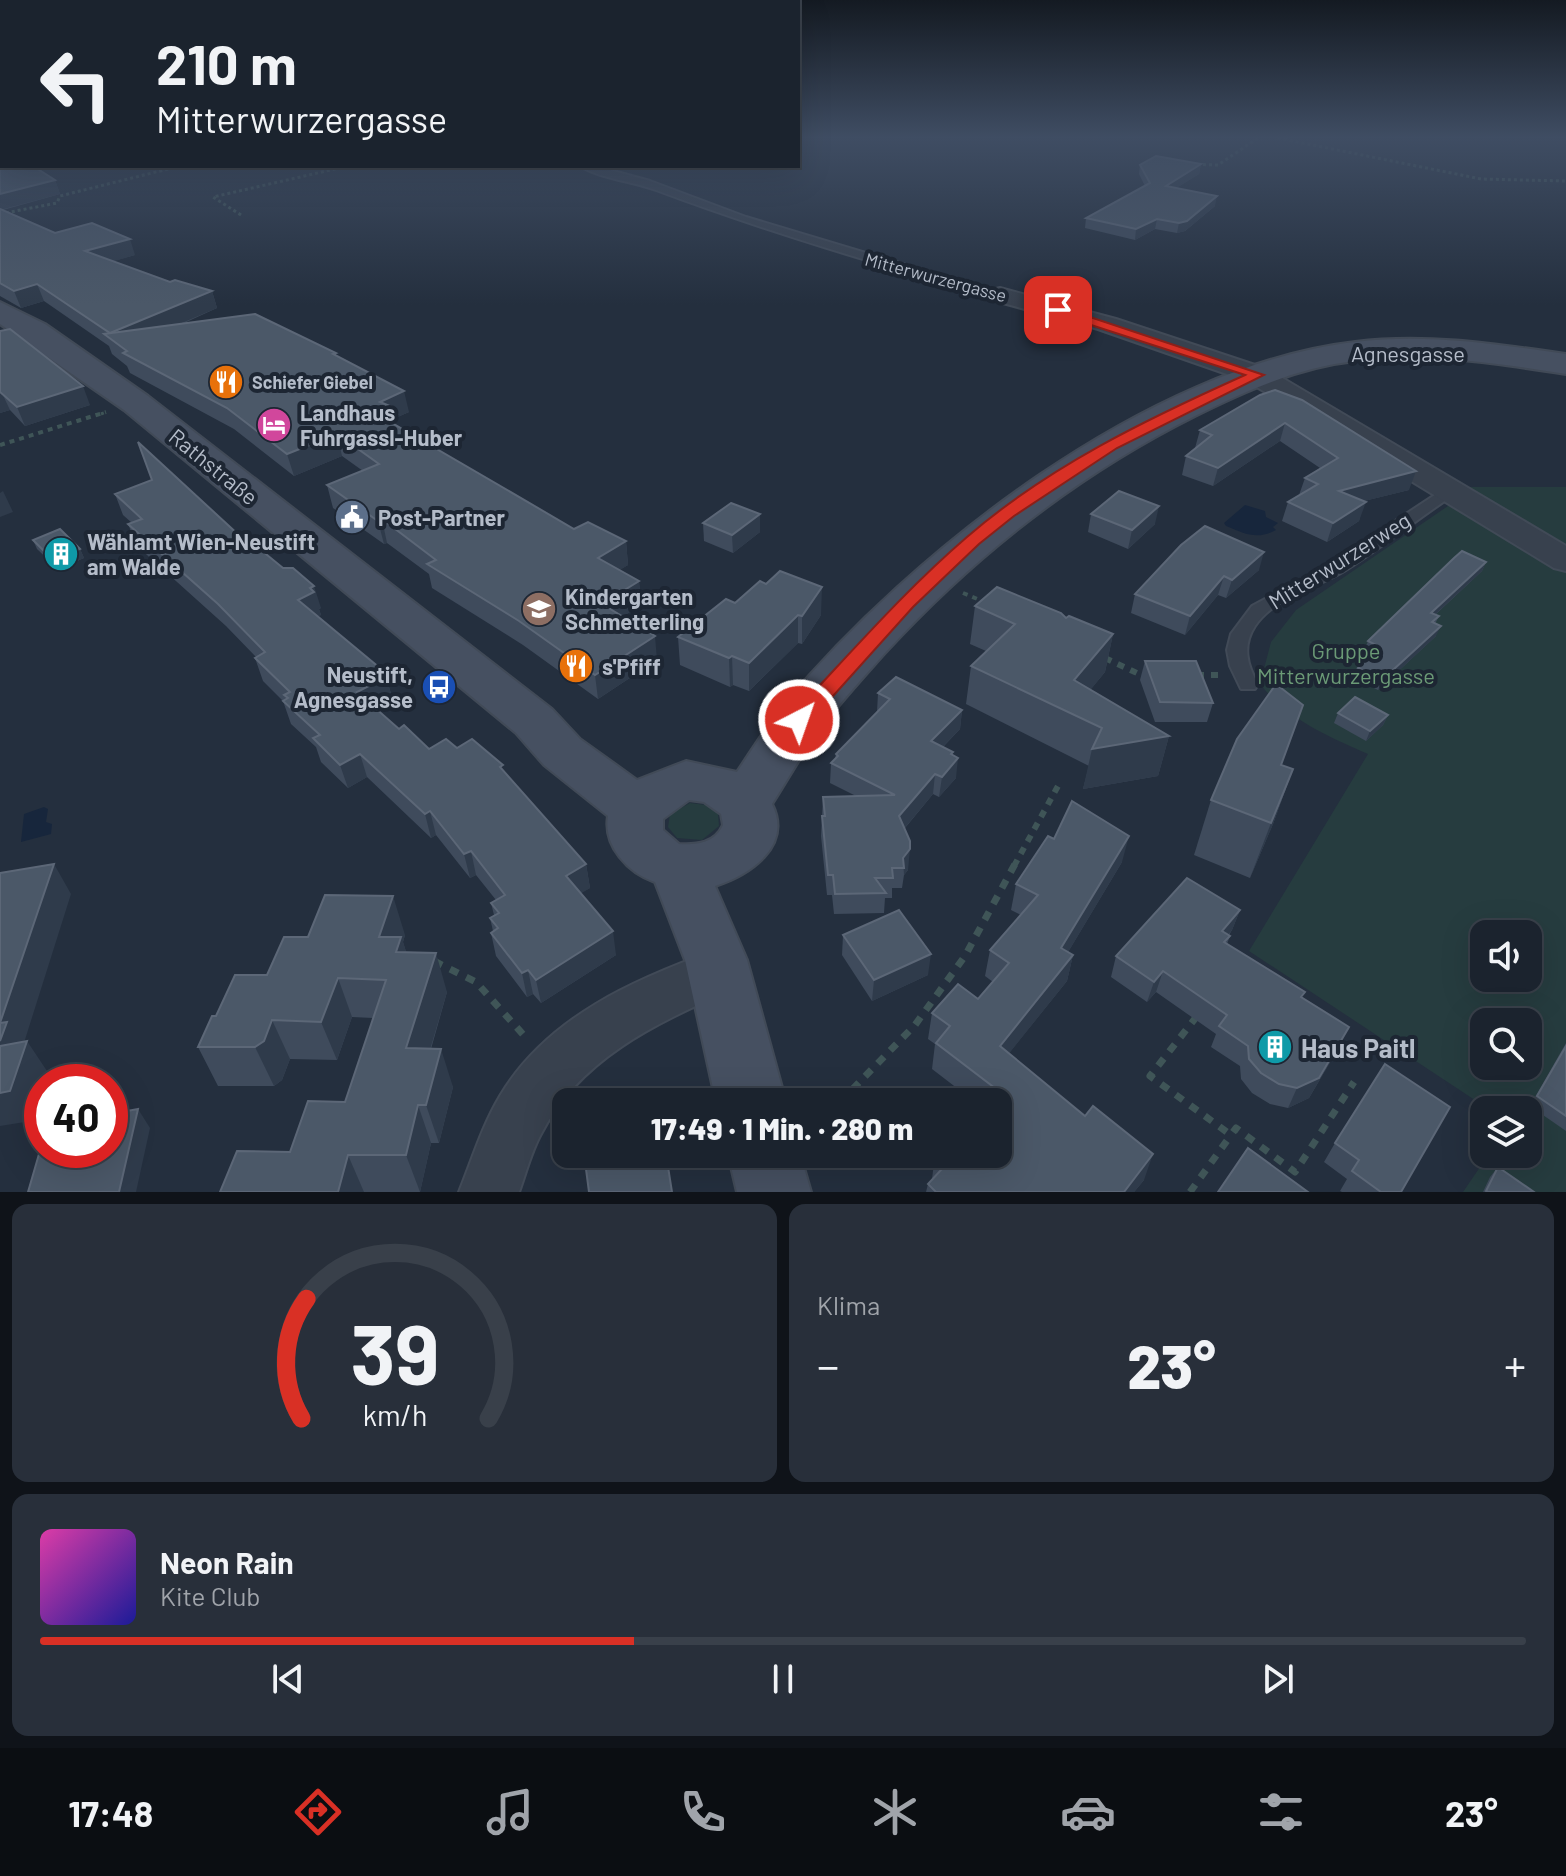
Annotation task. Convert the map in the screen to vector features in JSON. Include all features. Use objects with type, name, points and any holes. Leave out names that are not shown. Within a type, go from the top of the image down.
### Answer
[{"type":"main road","name":"Rathstraße","points":[[0,311],[17,336],[136,403],[534,721],[562,752],[689,795]]},
{"type":"main road","name":"Agnesgasse","points":[[689,795],[799,720],[934,578],[1008,513],[1079,464],[1154,421],[1257,375],[1303,360],[1384,349],[1450,350],[1566,364]]},
{"type":"main road","points":[[689,795],[751,817],[749,834],[739,849],[700,864],[656,859],[641,845],[634,828],[689,795]]},
{"type":"main road","points":[[700,864],[717,965],[748,1088]]},
{"type":"main road","points":[[768,1168],[774,1192]]},
{"type":"street","name":"Mitterwurzergasse","points":[[1000,295],[1107,324],[1257,375],[1566,561]]},
{"type":"street","points":[[489,1192],[522,1113],[559,1061],[608,1020],[717,965]]},
{"type":"lane","name":"Mitterwurzergasse","points":[[675,194],[839,250],[1000,295]]},
{"type":"lane","name":"Mitterwurzerweg","points":[[1245,680],[1236,665],[1235,654],[1252,615],[1269,603],[1317,580],[1450,490]]},
{"type":"path","points":[[0,214],[40,208],[57,203],[60,196],[69,194]]},
{"type":"path","points":[[228,194],[213,197],[241,215]]},
{"type":"path","points":[[0,445],[136,403]]},
{"type":"path","points":[[934,578],[993,606]]},
{"type":"path","points":[[1098,655],[1139,674],[1153,674]]},
{"type":"path","points":[[1183,675],[1245,680]]},
{"type":"path","points":[[854,1088],[915,1025],[965,956],[1058,786]]},
{"type":"path","points":[[427,959],[454,966],[498,1001],[528,1040],[559,1061]]},
{"type":"path","points":[[1204,1007],[1150,1076],[1231,1135]]},
{"type":"path","points":[[1190,1192],[1236,1128],[1295,1172],[1354,1082]]},
{"type":"green space","points":[[1457,487],[1566,487],[1566,553]]},
{"type":"green space","name":"Gruppe Mitterwurzergasse","points":[[1455,505],[1566,570],[1566,1192],[1463,1192],[1479,1168],[1542,1168],[1542,1096],[1470,1097],[1249,951],[1368,754],[1296,717],[1260,684],[1271,642],[1296,610],[1448,506]]},
{"type":"green space","points":[[690,803],[706,805],[718,814],[719,826],[702,840],[677,838],[668,827],[670,814]]},
{"type":"water","points":[[1245,505],[1265,511],[1266,517],[1278,523],[1273,527],[1276,530],[1257,535],[1226,526],[1224,523]]},
{"type":"water","points":[[44,807],[48,809],[46,822],[52,824],[51,834],[21,842],[24,814]]},
{"type":"building","points":[[1131,194],[1217,196],[1187,221],[1179,223],[1157,219],[1136,229],[1086,218]]},
{"type":"building","points":[[0,209],[55,233],[92,223],[130,239],[85,251],[170,282],[175,280],[212,291],[110,333],[37,284],[14,291],[0,283]]},
{"type":"building","points":[[255,314],[336,353],[333,354],[404,391],[380,402],[390,406],[375,413],[574,529],[588,522],[626,541],[598,558],[639,581],[602,604],[655,636],[595,675],[519,621],[427,564],[436,560],[382,519],[378,521],[327,485],[379,464],[337,434],[287,454],[227,408],[123,353],[127,351],[104,334]]},
{"type":"building","points":[[10,329],[83,386],[17,407],[0,392],[0,331]]},
{"type":"building","points":[[1275,390],[1302,400],[1416,471],[1339,491],[1366,502],[1333,523],[1288,502],[1318,484],[1305,478],[1338,458],[1285,423],[1218,468],[1186,456],[1212,435],[1200,430],[1260,395]]},
{"type":"building","points":[[138,442],[241,537],[244,536],[283,568],[293,568],[314,586],[310,588],[314,592],[298,600],[381,669],[386,677],[357,692],[399,729],[404,725],[429,749],[446,739],[457,748],[472,739],[503,765],[500,767],[586,864],[566,876],[613,931],[536,980],[528,970],[522,973],[491,933],[498,928],[490,918],[499,913],[491,903],[505,895],[471,851],[464,854],[430,811],[425,814],[360,754],[340,765],[313,738],[320,735],[283,701],[288,698],[284,695],[290,692],[255,658],[265,652],[218,604],[128,524],[142,519],[115,494],[152,480]]},
{"type":"building","points":[[1119,491],[1159,506],[1132,530],[1091,514]]},
{"type":"building","points":[[731,503],[760,514],[732,535],[703,523]]},
{"type":"building","points":[[1205,526],[1264,552],[1232,580],[1224,576],[1190,616],[1135,594],[1181,545]]},
{"type":"building","points":[[60,529],[80,549],[53,560],[33,540]]},
{"type":"building","points":[[1462,551],[1486,562],[1431,613],[1439,616],[1432,622],[1441,626],[1382,680],[1358,668],[1380,647],[1368,641]]},
{"type":"building","points":[[780,571],[822,587],[802,616],[798,615],[749,663],[678,637],[726,599],[735,603],[760,581],[766,584]]},
{"type":"building","points":[[997,587],[1061,613],[1066,618],[1069,616],[1113,634],[1074,680],[1169,736],[1092,749],[1102,728],[971,666],[1015,624],[975,606]]},
{"type":"building","points":[[1145,661],[1196,661],[1213,703],[1160,702]]},
{"type":"building","points":[[896,677],[962,710],[931,741],[953,752],[951,754],[958,758],[942,777],[935,774],[899,816],[910,841],[910,849],[903,858],[904,868],[892,868],[893,878],[875,878],[886,893],[835,894],[833,875],[828,875],[823,797],[895,795],[831,763],[838,756],[836,754],[890,699],[878,693]]},
{"type":"building","points":[[1276,684],[1303,705],[1281,765],[1293,769],[1271,823],[1211,800],[1237,739]]},
{"type":"building","points":[[1355,697],[1388,715],[1370,731],[1338,713]]},
{"type":"building","points":[[1072,801],[1129,836],[1061,948],[1073,955],[1000,1046],[1085,1116],[1093,1106],[1153,1154],[1124,1192],[936,1192],[928,1184],[941,1170],[939,1168],[1012,1168],[1012,1088],[995,1088],[936,1043],[950,1026],[932,1013],[958,984],[978,999],[1009,963],[990,950],[1038,895],[1016,884],[1048,836],[1054,839]]},
{"type":"building","points":[[54,864],[0,1023],[0,873]]},
{"type":"building","points":[[1187,878],[1240,910],[1222,931],[1230,936],[1224,942],[1305,992],[1301,997],[1349,1027],[1319,1078],[1297,1088],[1279,1084],[1261,1073],[1249,1059],[1248,1046],[1219,1026],[1227,1015],[1163,971],[1154,982],[1116,956]]},
{"type":"building","points":[[325,895],[393,896],[379,937],[401,937],[396,952],[436,953],[406,1048],[441,1049],[426,1105],[418,1105],[406,1155],[348,1155],[338,1192],[220,1192],[237,1151],[290,1152],[308,1101],[345,1102],[386,980],[338,978],[321,1022],[272,1020],[264,1041],[255,1047],[198,1047],[235,975],[267,975],[284,937],[308,937]]},
{"type":"building","points":[[899,910],[931,954],[874,980],[843,935]]},
{"type":"building","points":[[7,1022],[0,1041],[0,1023]]},
{"type":"building","points":[[27,1041],[10,1091],[0,1093],[0,1046]]},
{"type":"building","points":[[1566,1046],[1566,1116],[1542,1099],[1542,1096],[1537,1096]]},
{"type":"building","points":[[1385,1064],[1450,1107],[1401,1192],[1381,1192],[1352,1171],[1359,1160],[1335,1143]]},
{"type":"building","points":[[138,1109],[128,1153],[128,1111]]},
{"type":"building","points":[[1248,1148],[1308,1192],[1218,1192]]},
{"type":"building","points":[[35,1168],[124,1168],[119,1192],[28,1192]]},
{"type":"building","points":[[586,1168],[668,1168],[672,1192],[589,1192]]},
{"type":"building","points":[[1499,1168],[1534,1192],[1488,1192]]},
{"type":"place","name":"Schiefer Giebel","points":[[226,382]]},
{"type":"place","name":"Landhaus Fuhrgassl-Huber","points":[[274,425]]},
{"type":"place","name":"Post-Partner","points":[[352,517]]},
{"type":"place","name":"Wählamt Wien-Neustift am Walde","points":[[61,554]]},
{"type":"place","name":"Kindergarten Schmetterling","points":[[539,609]]},
{"type":"place","name":"s'Pfiff","points":[[576,666]]},
{"type":"place","name":"Neustift, Agnesgasse","points":[[439,687]]},
{"type":"place","name":"Haus Paitl","points":[[1275,1047]]},
{"type":"route","points":[[799,720],[907,603],[1008,513],[1111,444],[1154,421],[1257,375],[1174,345],[1058,310]]}]
